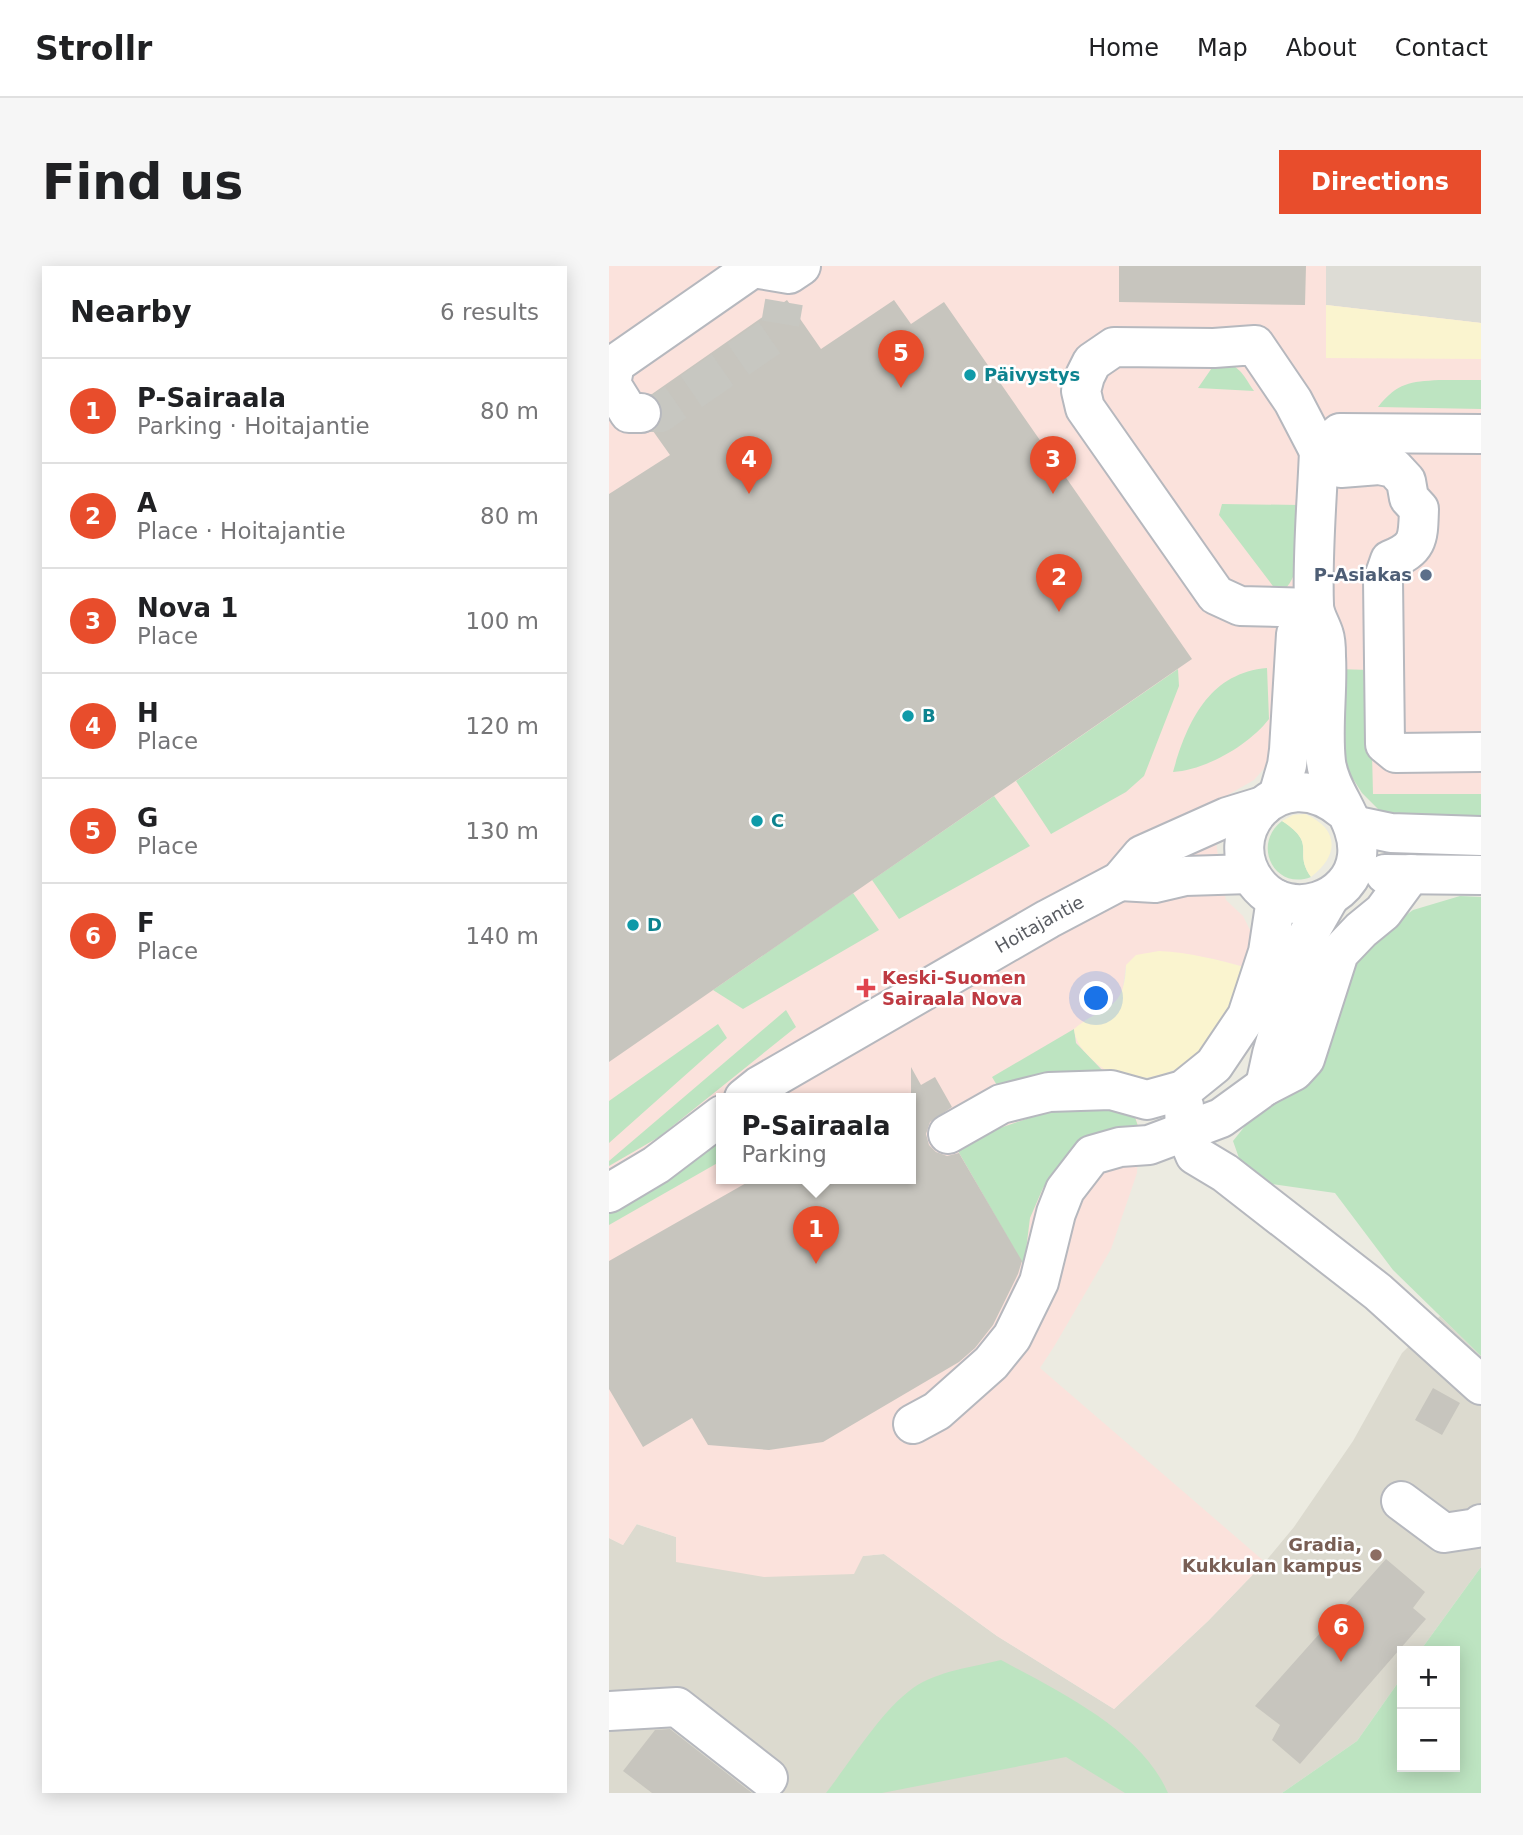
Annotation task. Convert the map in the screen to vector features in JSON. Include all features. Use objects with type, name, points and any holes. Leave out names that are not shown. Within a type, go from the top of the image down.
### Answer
[{"type":"street","points":[[641,413],[629,413],[611,384],[615,364],[753,268],[792,281]]},
{"type":"street","points":[[1314,608],[1240,606],[1216,595],[1085,408],[1080,391],[1092,362],[1114,347],[1214,348],[1255,345],[1293,401],[1319,451],[1341,468],[1379,465],[1394,468],[1406,481],[1409,498],[1401,510],[1399,537],[1408,552],[1390,560],[1383,580],[1385,744],[1396,753],[1481,752]]},
{"type":"street","points":[[1265,1086],[1305,940],[1357,859],[1358,842],[1326,764],[1327,655],[1325,636],[1314,608],[1319,451],[1341,433],[1481,433]]},
{"type":"street","points":[[948,1134],[1001,1104],[1049,1092],[1111,1090],[1147,1100],[1183,1090],[1214,1065],[1247,1016],[1268,952],[1263,886],[1244,855],[1245,837],[1251,820],[1270,801],[1287,765],[1296,634],[1314,608]]},
{"type":"street","points":[[1270,801],[1295,791],[1313,792],[1330,799],[1348,817],[1391,833],[1481,836]]},
{"type":"street","name":"Hoitajantie","points":[[750,1093],[848,1034],[1120,880],[1142,855],[1270,801]]},
{"type":"street","points":[[1120,880],[1155,883],[1185,876],[1263,886],[1295,904],[1313,904],[1340,886],[1411,874],[1481,875]]},
{"type":"street","points":[[913,1424],[937,1411],[991,1363],[1012,1337],[1039,1282],[1056,1213],[1065,1190],[1091,1155],[1120,1147],[1149,1145],[1221,1118],[1265,1086],[1294,1071],[1305,1059],[1339,953],[1383,912],[1411,874]]},
{"type":"street","points":[[1183,1090],[1185,1131],[1195,1155],[1225,1172],[1378,1292],[1481,1385]]},
{"type":"street","points":[[609,1193],[656,1165],[716,1120]]},
{"type":"street","points":[[1401,1501],[1444,1533],[1477,1528],[1481,1524]]},
{"type":"street","points":[[609,1711],[677,1707],[768,1778]]},
{"type":"shaded area","name":"Keski-Suomen Sairaala Nova","points":[[609,266],[1326,266],[1326,305],[1481,323],[1481,821],[1378,809],[1362,793],[1348,771],[1326,764],[1267,765],[1254,780],[1212,804],[1220,875],[1226,900],[1243,916],[1251,932],[1252,948],[1248,968],[1209,958],[1126,965],[1122,995],[1108,1009],[1085,1020],[1127,1079],[1139,1129],[1137,1173],[1111,1249],[1040,1368],[1265,1562],[1208,1621],[1114,1709],[997,1636],[884,1554],[863,1556],[854,1574],[764,1577],[676,1562],[676,1537],[637,1524],[623,1545],[609,1538]]},
{"type":"shaded area","points":[[1326,266],[1481,266],[1481,323],[1326,305]]},
{"type":"shaded area","name":"Gradia, Kukkulan kampus","points":[[1440,1316],[1481,1356],[1481,1567],[1424,1646],[1397,1646],[1397,1684],[1357,1741],[1282,1793],[609,1793],[609,1538],[623,1545],[636,1524],[676,1537],[863,1556],[884,1554],[997,1636],[1114,1709],[1208,1621],[1265,1562],[1294,1527],[1353,1441],[1402,1353]]},
{"type":"green space","points":[[1216,362],[1235,367],[1254,391],[1198,388]]},
{"type":"green space","points":[[1439,380],[1481,380],[1481,409],[1378,407],[1398,388]]},
{"type":"green space","points":[[1222,504],[1299,505],[1296,566],[1287,587],[1279,594],[1219,515]]},
{"type":"green space","points":[[1267,668],[1269,719],[1260,729],[1226,755],[1199,767],[1173,772],[1185,735],[1203,703],[1230,679]]},
{"type":"green space","points":[[1178,669],[1179,686],[1144,776],[1126,792],[1051,834],[1016,781]]},
{"type":"green space","points":[[1336,669],[1370,670],[1373,794],[1481,794],[1481,821],[1399,820],[1378,809],[1362,793],[1348,771],[1341,748]]},
{"type":"green space","points":[[994,796],[1030,846],[899,919],[872,880]]},
{"type":"green space","points":[[1282,821],[1299,836],[1306,868],[1311,877],[1298,880],[1287,878],[1271,863],[1268,842]]},
{"type":"green space","points":[[853,893],[879,930],[743,1009],[713,990]]},
{"type":"green space","points":[[1460,896],[1481,897],[1481,1356],[1393,1270],[1335,1193],[1264,1183],[1239,1158],[1233,1141],[1253,1116],[1303,1087],[1341,977],[1370,941],[1413,910]]},
{"type":"green space","points":[[786,1010],[796,1027],[659,1137],[609,1166],[609,1161]]},
{"type":"green space","points":[[718,1024],[727,1038],[609,1143],[609,1101]]},
{"type":"green space","points":[[1074,1029],[1076,1043],[1103,1071],[1025,1077],[998,1087],[992,1077]]},
{"type":"green space","points":[[1117,1109],[1135,1117],[1139,1129],[1092,1137],[1063,1161],[1043,1188],[1030,1218],[1024,1266],[958,1151],[997,1129],[1047,1112]]},
{"type":"green space","points":[[716,1133],[716,1164],[609,1225],[609,1212],[634,1197]]},
{"type":"green space","points":[[1481,1567],[1481,1793],[1282,1793],[1357,1741],[1397,1684],[1397,1772],[1460,1772],[1460,1646],[1424,1646]]},
{"type":"green space","points":[[1001,1660],[1072,1699],[1118,1731],[1139,1750],[1168,1793],[1125,1793],[1066,1757],[882,1793],[826,1793],[878,1723],[913,1688],[944,1674]]},
{"type":"sand","points":[[1326,305],[1481,323],[1481,359],[1326,358]]},
{"type":"sand","points":[[1305,814],[1325,827],[1332,843],[1327,860],[1311,877],[1306,868],[1299,836],[1282,821],[1293,815]]},
{"type":"sand","points":[[1159,951],[1215,959],[1248,968],[1245,981],[1214,1037],[1196,1056],[1168,1073],[1152,1077],[1121,1076],[1106,1070],[1083,1050],[1074,1029],[1117,1000],[1125,981],[1126,965],[1136,955]]},
{"type":"building","points":[[1119,266],[1306,266],[1305,305],[1119,302]]},
{"type":"building","points":[[787,300],[821,349],[894,300],[911,324],[944,302],[1192,659],[609,1062],[609,494],[670,455],[653,431],[660,423],[663,412],[660,402],[652,394]]},
{"type":"building","points":[[911,1067],[921,1085],[935,1077],[952,1107],[930,1122],[926,1134],[929,1145],[936,1152],[947,1156],[959,1153],[1022,1261],[993,1325],[975,1348],[959,1362],[823,1442],[769,1450],[708,1445],[692,1418],[643,1447],[609,1389],[609,1261],[744,1184],[916,1184],[916,1093],[911,1093]]},
{"type":"building","points":[[1433,1388],[1460,1403],[1442,1435],[1415,1420]]},
{"type":"building","points":[[1386,1559],[1425,1592],[1413,1608],[1426,1619],[1403,1646],[1397,1646],[1397,1652],[1300,1764],[1272,1740],[1280,1725],[1255,1706]]},
{"type":"building","points":[[670,1729],[752,1793],[652,1793],[623,1771],[655,1730]]},
{"type":"tunnel","points":[[641,413],[660,413],[779,331],[784,302]]},
{"type":"place","name":"Päivystys","points":[[970,375]]},
{"type":"place","name":"G","points":[[901,388]]},
{"type":"place","name":"H","points":[[749,494]]},
{"type":"place","name":"Nova 1","points":[[1053,494]]},
{"type":"place","name":"P-Asiakas","points":[[1426,575]]},
{"type":"place","name":"A","points":[[1059,612]]},
{"type":"place","name":"B","points":[[908,716]]},
{"type":"place","name":"C","points":[[757,821]]},
{"type":"place","name":"D","points":[[633,925]]},
{"type":"place","name":"Keski-Suomen Sairaala Nova","points":[[866,988]]},
{"type":"place","name":"P-Sairaala","points":[[816,1264]]},
{"type":"place","name":"Gradia, Kukkulan kampus","points":[[1376,1555]]},
{"type":"place","name":"F","points":[[1341,1662]]}]
